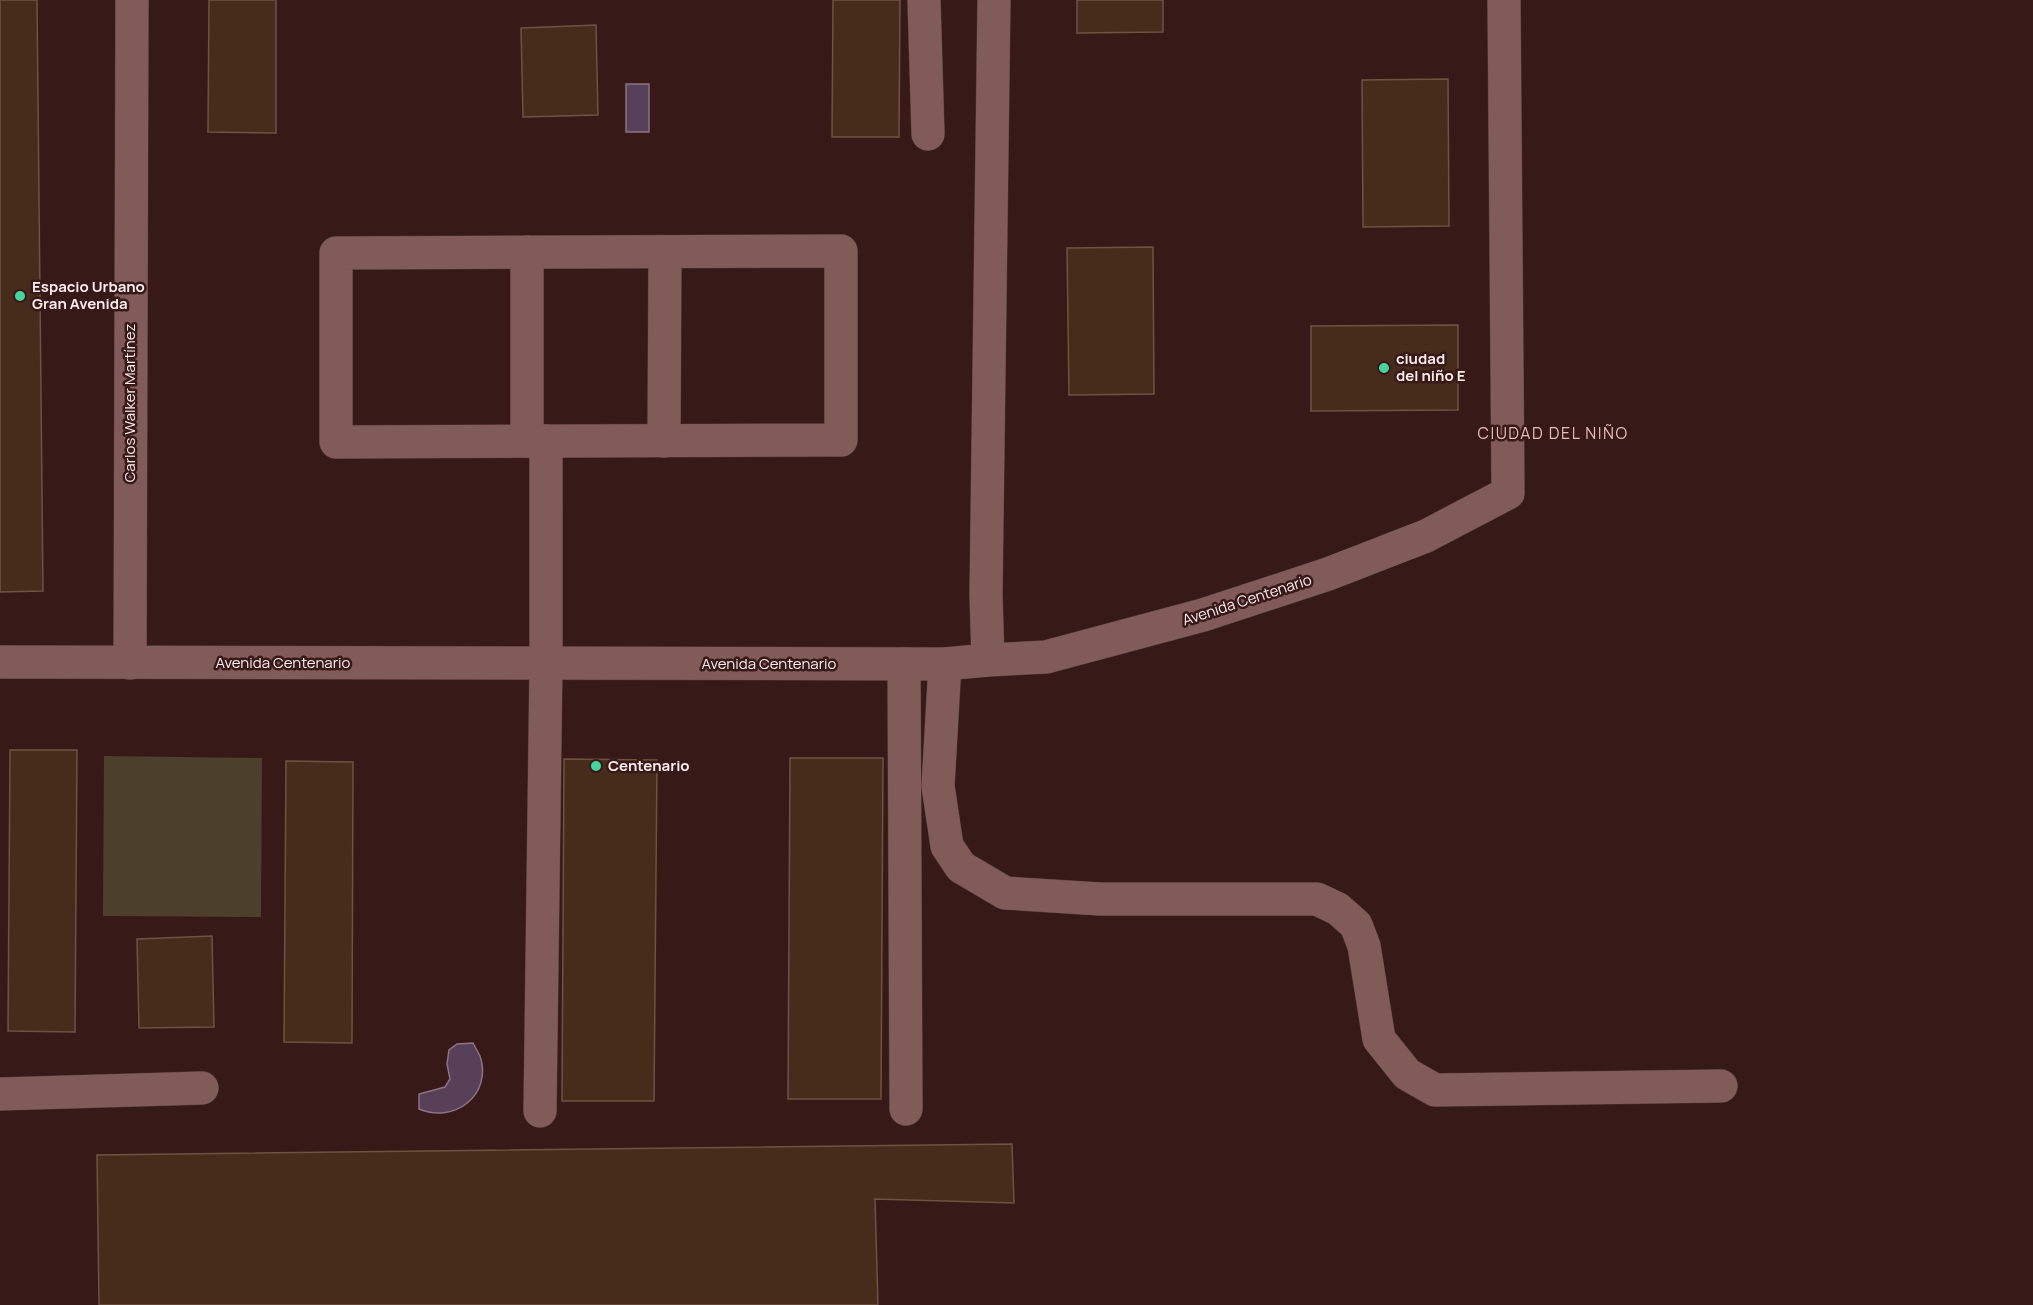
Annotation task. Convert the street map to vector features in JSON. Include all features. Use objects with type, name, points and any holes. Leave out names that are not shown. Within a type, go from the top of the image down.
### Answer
[{"type":"street","name":"Carlos Walker Martínez","points":[[130,663],[132,0]]},
{"type":"street","points":[[924,0],[928,134]]},
{"type":"street","points":[[988,660],[986,595],[994,0]]},
{"type":"street","name":"Avenida Centenario","points":[[0,662],[945,664],[1046,657],[1203,615],[1328,574],[1426,536],[1508,493],[1504,0]]},
{"type":"street","points":[[841,251],[841,440],[336,442],[336,253],[665,252],[841,251]]},
{"type":"street","points":[[527,252],[546,663],[540,1111]]},
{"type":"street","points":[[664,441],[665,252]]},
{"type":"street","points":[[904,664],[906,1109]]},
{"type":"street","points":[[945,664],[938,786],[947,846],[962,867],[1005,893],[1100,899],[1317,899],[1338,909],[1356,925],[1364,946],[1379,1039],[1407,1074],[1435,1090],[1721,1086]]},
{"type":"street","points":[[0,1094],[202,1088]]},
{"type":"shaded area","points":[[626,84],[649,84],[649,132],[626,132]]},
{"type":"shaded area","points":[[104,756],[262,758],[261,917],[103,916]]},
{"type":"shaded area","points":[[473,1043],[480,1056],[483,1070],[476,1094],[468,1103],[445,1113],[432,1113],[419,1109],[419,1094],[445,1087],[450,1079],[447,1064],[449,1050],[457,1044]]},
{"type":"building","name":"Espacio Urbano Gran Avenida","points":[[0,0],[37,0],[43,591],[0,592]]},
{"type":"building","points":[[209,0],[276,0],[276,133],[208,132]]},
{"type":"building","points":[[833,0],[900,0],[899,137],[832,137]]},
{"type":"building","points":[[1077,0],[1163,0],[1163,32],[1077,33]]},
{"type":"building","points":[[596,25],[598,115],[523,117],[521,28]]},
{"type":"building","points":[[1448,79],[1449,226],[1363,227],[1362,80]]},
{"type":"building","points":[[1153,247],[1154,394],[1069,395],[1067,248]]},
{"type":"building","name":"ciudad del niño E","points":[[1458,325],[1458,410],[1311,411],[1311,326]]},
{"type":"building","points":[[10,750],[77,750],[75,1032],[8,1031]]},
{"type":"building","points":[[790,758],[883,758],[881,1099],[788,1099]]},
{"type":"building","points":[[564,759],[657,760],[654,1101],[562,1101]]},
{"type":"building","points":[[286,761],[353,762],[352,1043],[284,1042]]},
{"type":"building","points":[[212,936],[214,1027],[139,1028],[137,939]]},
{"type":"building","points":[[1012,1144],[1014,1203],[875,1199],[878,1305],[99,1305],[97,1155]]},
{"type":"place","name":"Espacio Urbano Gran Avenida","points":[[20,296]]},
{"type":"place","name":"ciudad del niño E","points":[[1384,368]]},
{"type":"place","name":"Centenario","points":[[596,766]]},
{"type":"district","name":"CIUDAD DEL NIÑO","points":[[1553,433]]}]
